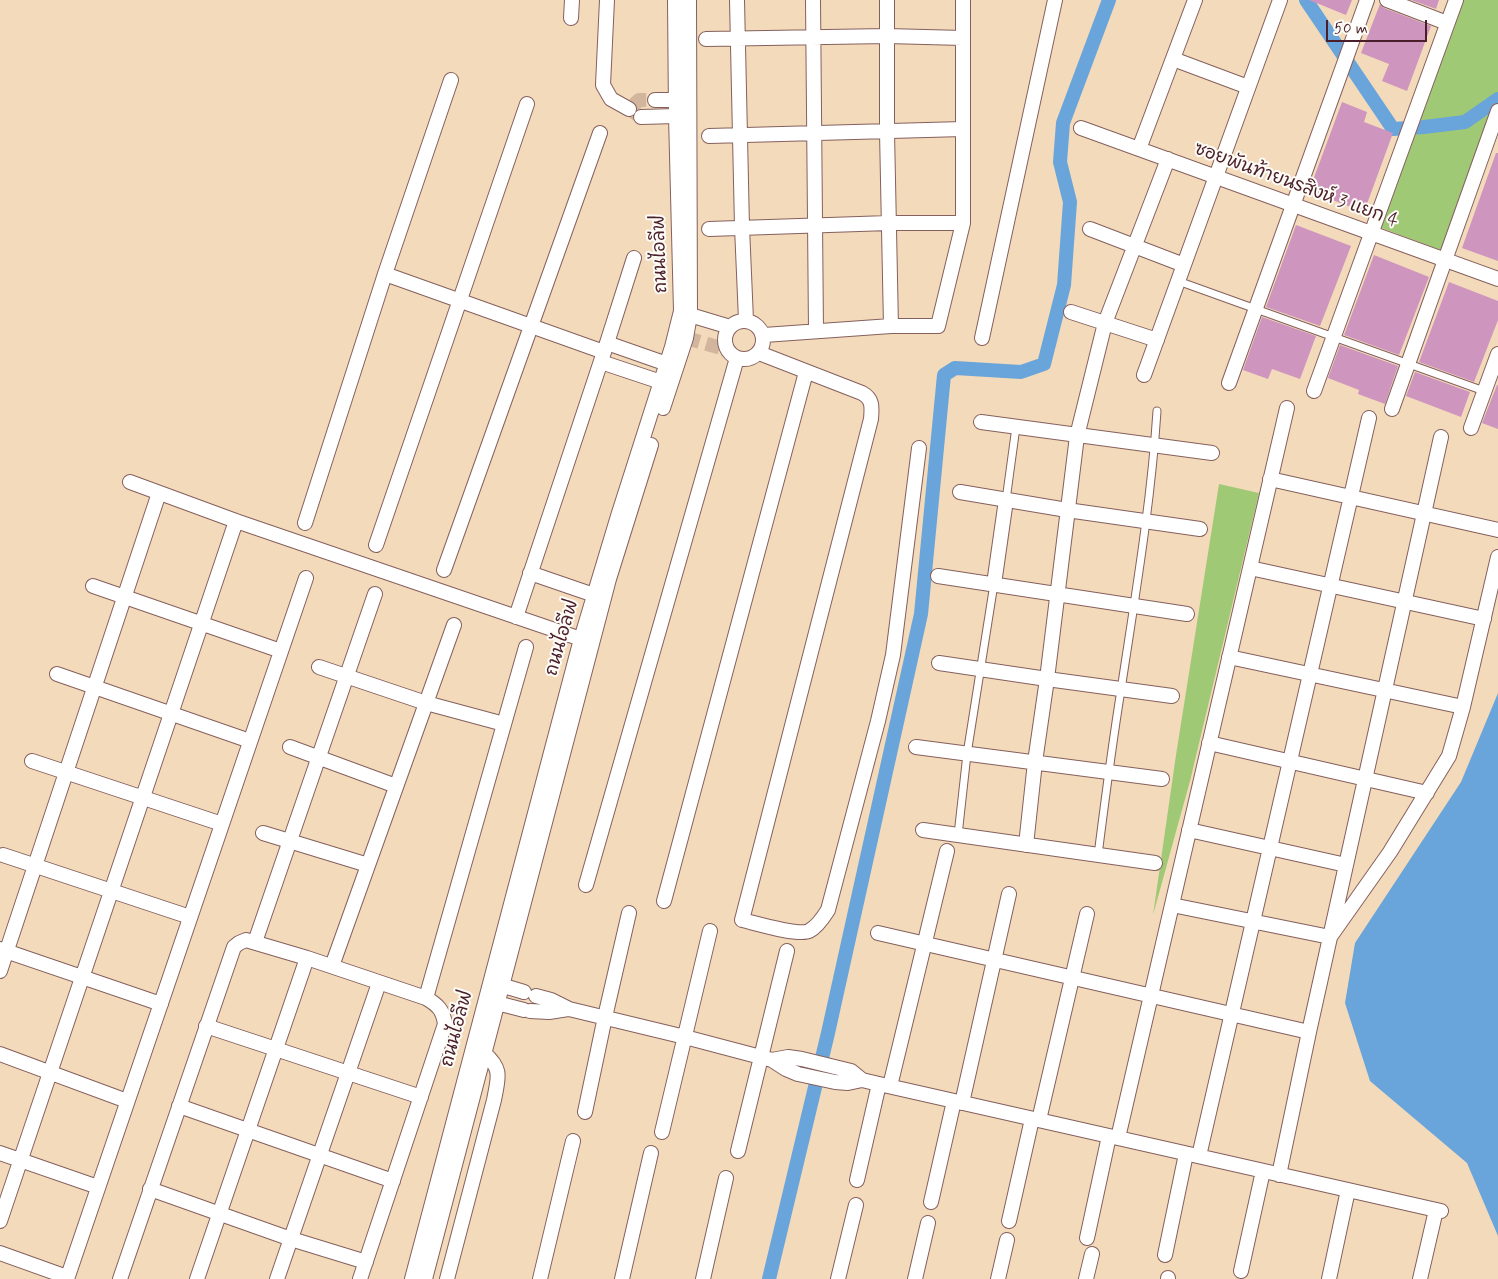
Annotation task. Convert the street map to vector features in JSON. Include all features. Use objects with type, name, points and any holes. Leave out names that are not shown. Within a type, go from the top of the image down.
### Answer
[{"type":"street","points":[[570,18],[572,0]]},
{"type":"street","points":[[607,0],[604,85],[611,99],[629,109]]},
{"type":"street","name":"ถนนไอลีฟ","points":[[496,984],[581,639],[667,364],[681,311],[675,0]]},
{"type":"street","name":"ถนนไอลีฟ","points":[[412,1279],[609,578],[686,338],[690,314],[689,0]]},
{"type":"street","points":[[737,0],[746,320]]},
{"type":"street","points":[[813,0],[816,330]]},
{"type":"street","points":[[888,0],[887,132],[891,326]]},
{"type":"street","points":[[764,335],[891,326],[938,326],[963,223],[963,0]]},
{"type":"street","points":[[982,338],[1055,0]]},
{"type":"street","points":[[1139,149],[1194,0]]},
{"type":"street","points":[[1144,375],[1280,0]]},
{"type":"street","points":[[1229,383],[1367,0]]},
{"type":"street","points":[[1387,0],[1447,24]]},
{"type":"street","points":[[1314,391],[1456,0]]},
{"type":"street","points":[[706,39],[887,36],[963,38]]},
{"type":"street","points":[[1172,59],[1248,87]]},
{"type":"street","points":[[305,523],[385,274],[451,80]]},
{"type":"street","points":[[655,100],[676,100]]},
{"type":"street","points":[[376,545],[527,104]]},
{"type":"street","points":[[1392,409],[1498,112]]},
{"type":"street","points":[[641,117],[676,116]]},
{"type":"street","name":"ซอยพันท้ายนรสิงห์ 3 แยก 4","points":[[1081,128],[1498,279]]},
{"type":"street","points":[[709,136],[963,129]]},
{"type":"street","points":[[444,570],[600,133]]},
{"type":"street","points":[[1026,846],[1077,436],[1105,323],[1168,159]]},
{"type":"street","points":[[710,229],[889,223],[963,223]]},
{"type":"street","points":[[1090,230],[1184,265]]},
{"type":"street","points":[[516,617],[634,258]]},
{"type":"street","points":[[385,274],[604,352],[661,382]]},
{"type":"street","points":[[1071,312],[1157,340]]},
{"type":"street","points":[[690,314],[730,327]]},
{"type":"street","points":[[740,320],[746,320],[758,325],[764,335],[759,353],[749,359],[737,358],[732,354],[725,344],[726,332],[730,327],[740,320]]},
{"type":"street","points":[[604,352],[667,364]]},
{"type":"street","points":[[759,353],[869,397],[872,405],[871,419],[742,920],[788,930],[808,932],[818,924],[828,910],[893,655],[919,448]]},
{"type":"street","points":[[1471,428],[1498,354]]},
{"type":"street","points":[[586,885],[737,358]]},
{"type":"street","points":[[664,901],[806,372]]},
{"type":"street","points":[[1087,1238],[1151,996],[1287,408]]},
{"type":"street","points":[[1164,1255],[1232,1014],[1369,418]]},
{"type":"street","points":[[981,422],[1212,453]]},
{"type":"street","points":[[1279,1175],[1441,437]]},
{"type":"street","points":[[1270,480],[1498,530]]},
{"type":"street","points":[[130,482],[236,521],[581,639]]},
{"type":"street","points":[[960,492],[1200,529]]},
{"type":"street","points":[[0,971],[3,950],[35,866],[159,493]]},
{"type":"street","points":[[994,584],[1006,500]]},
{"type":"street","points":[[0,1221],[236,521]]},
{"type":"street","points":[[1330,937],[1390,852],[1449,756],[1463,707],[1498,557]]},
{"type":"street","points":[[1250,568],[1484,619]]},
{"type":"street","points":[[530,573],[594,595]]},
{"type":"street","points":[[938,576],[1187,614]]},
{"type":"street","points":[[0,1253],[67,1278],[306,578]]},
{"type":"street","points":[[93,586],[281,651]]},
{"type":"street","points":[[254,942],[375,594]]},
{"type":"street","points":[[332,966],[454,625]]},
{"type":"street","points":[[426,998],[526,648]]},
{"type":"street","points":[[1229,657],[1463,707]]},
{"type":"street","points":[[939,663],[1172,696]]},
{"type":"street","points":[[319,667],[426,703],[504,724]]},
{"type":"street","points":[[58,674],[250,741]]},
{"type":"street","points":[[1209,743],[1427,793]]},
{"type":"street","points":[[290,747],[396,786]]},
{"type":"street","points":[[916,748],[1162,779]]},
{"type":"street","points":[[32,761],[222,824]]},
{"type":"street","points":[[923,830],[1155,863]]},
{"type":"street","points":[[1189,830],[1346,865]]},
{"type":"street","points":[[263,832],[368,865]]},
{"type":"street","points":[[857,1180],[924,944],[947,851]]},
{"type":"street","points":[[3,855],[190,917]]},
{"type":"street","points":[[931,1202],[1010,894]]},
{"type":"street","points":[[1172,905],[1330,937]]},
{"type":"street","points":[[585,1112],[629,913]]},
{"type":"street","points":[[1009,1221],[1087,914]]},
{"type":"street","points":[[662,1132],[710,931]]},
{"type":"street","points":[[878,933],[1309,1032]]},
{"type":"street","points":[[121,1279],[150,1189],[234,947],[246,940],[308,958],[426,998],[437,1004],[443,1013],[445,1024],[360,1279]]},
{"type":"street","points":[[3,950],[161,1004]]},
{"type":"street","points":[[738,1151],[767,1058],[787,951]]},
{"type":"street","points":[[197,1279],[308,958]]},
{"type":"street","points":[[277,1279],[379,983]]},
{"type":"street","points":[[496,984],[551,1000],[569,1009],[685,1036],[767,1058],[786,1070],[798,1074],[834,1082],[848,1083],[862,1080]]},
{"type":"street","points":[[491,1002],[527,1011],[549,1012],[569,1009]]},
{"type":"street","name":"ถนนไอลีฟ","points":[[425,1279],[484,1054],[491,1002]]},
{"type":"street","points":[[206,1026],[421,1097]]},
{"type":"street","points":[[0,1054],[128,1101]]},
{"type":"street","points":[[447,1279],[494,1100],[498,1077],[497,1067],[484,1054]]},
{"type":"street","points":[[767,1058],[802,1058],[850,1071],[862,1080],[1438,1210],[1420,1279]]},
{"type":"street","points":[[179,1106],[393,1181]]},
{"type":"street","points":[[540,1279],[574,1140]]},
{"type":"street","points":[[0,1153],[98,1187]]},
{"type":"street","points":[[622,1279],[651,1153]]},
{"type":"street","points":[[1241,1271],[1263,1171]]},
{"type":"street","points":[[703,1279],[726,1178]]},
{"type":"street","points":[[150,1189],[291,1239],[366,1262]]},
{"type":"street","points":[[1328,1279],[1348,1190]]},
{"type":"street","points":[[838,1279],[856,1205]]},
{"type":"street","points":[[915,1279],[928,1223]]},
{"type":"street","points":[[998,1279],[1007,1240]]},
{"type":"street","points":[[1086,1279],[1092,1254]]},
{"type":"lane","points":[[1178,281],[1484,391]]},
{"type":"lane","points":[[1098,855],[1121,689],[1135,606],[1155,446],[1157,411]]},
{"type":"lane","points":[[1006,500],[1016,427]]},
{"type":"lane","points":[[958,836],[967,754],[994,584]]},
{"type":"green space","points":[[1463,0],[1498,0],[1498,101],[1443,251],[1379,227]]},
{"type":"green space","points":[[1219,484],[1259,493],[1190,781],[1153,915],[1176,755]]},
{"type":"water","points":[[1498,693],[1498,1236],[1467,1163],[1370,1081],[1345,1003],[1355,943],[1461,782]]},
{"type":"building","points":[[1309,0],[1352,0],[1346,15]]},
{"type":"building","points":[[1411,0],[1439,0],[1436,9]]},
{"type":"building","points":[[1380,4],[1384,8],[1431,26],[1407,91],[1382,81],[1389,64],[1361,53]]},
{"type":"building","points":[[1342,102],[1367,112],[1364,122],[1393,133],[1364,212],[1309,191]]},
{"type":"building","points":[[1496,153],[1498,153],[1498,261],[1462,248]]},
{"type":"building","points":[[1296,225],[1351,246],[1320,326],[1266,307]]},
{"type":"building","points":[[1374,255],[1429,277],[1399,355],[1344,335]]},
{"type":"building","points":[[1449,282],[1498,301],[1498,320],[1474,382],[1419,362]]},
{"type":"building","points":[[1262,317],[1316,336],[1300,379],[1272,369],[1268,379],[1243,370]]},
{"type":"building","points":[[1340,345],[1398,366],[1385,404],[1358,394],[1359,390],[1328,378]]},
{"type":"building","points":[[1415,372],[1470,392],[1461,417],[1406,396]]},
{"type":"building","points":[[1498,385],[1498,429],[1482,423]]},
{"type":"waterway","points":[[769,1279],[828,1033],[921,614],[944,375],[955,368],[1021,372],[1044,364],[1064,285],[1070,202],[1060,162],[1063,123],[1109,0]]},
{"type":"waterway","points":[[1306,0],[1393,129],[1465,122],[1498,99]]},
{"type":"tunnel","points":[[641,117],[629,109],[639,100],[655,100]]},
{"type":"tunnel","points":[[686,338],[728,350]]}]
